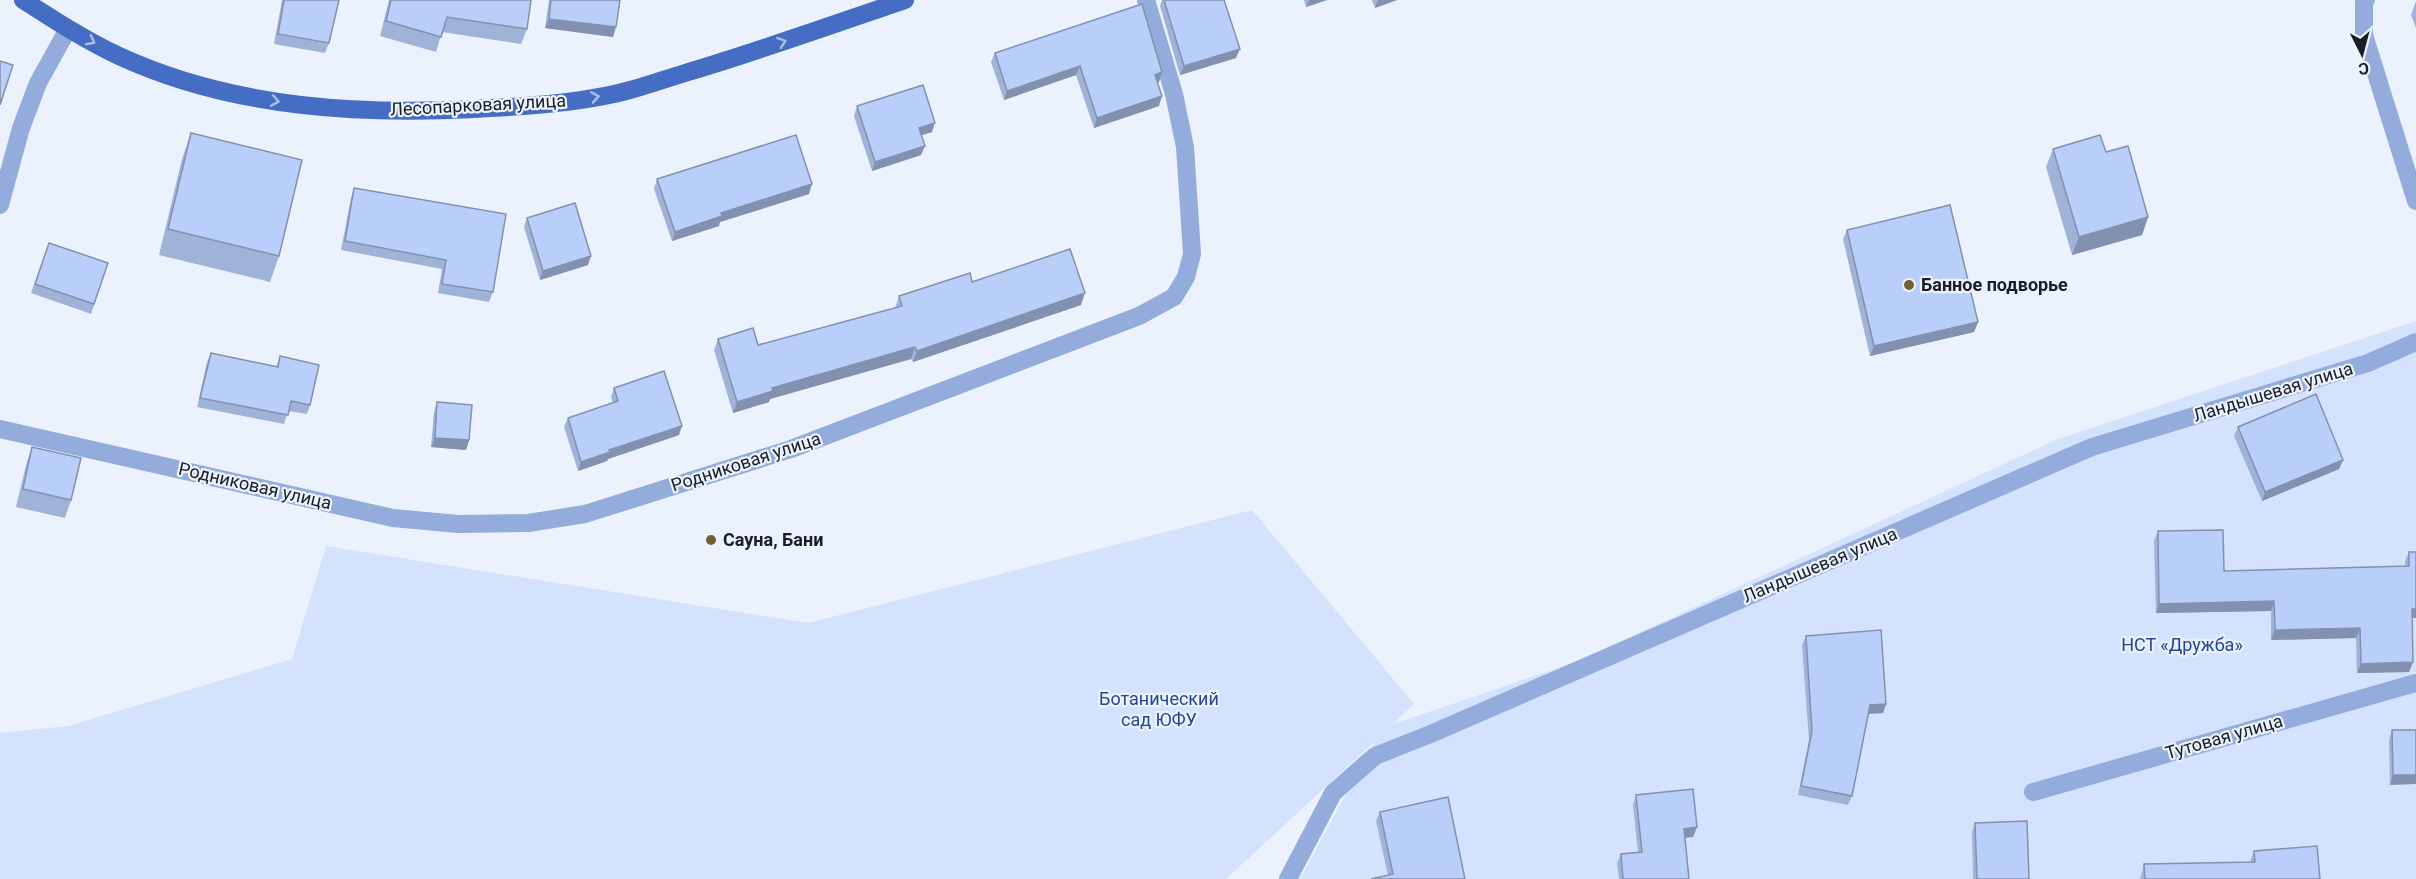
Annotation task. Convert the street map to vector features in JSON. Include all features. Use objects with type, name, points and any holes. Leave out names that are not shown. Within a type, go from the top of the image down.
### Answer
[{"type":"main road","name":"Лесопарковая улица","points":[[23,0],[68,29],[118,56],[165,74],[242,95],[341,109],[460,110],[530,105],[615,94],[718,63],[905,0]]},
{"type":"street","name":"Родниковая улица","points":[[0,429],[393,518],[458,524],[528,523],[585,514],[791,449],[1139,316],[1174,297],[1186,277],[1192,254],[1185,147],[1174,94],[1146,0]]},
{"type":"street","points":[[2365,1],[2364,35],[2416,201]]},
{"type":"street","points":[[0,205],[21,128],[38,83],[68,29]]},
{"type":"street","name":"Ландышевая улица","points":[[1288,879],[1334,793],[1375,756],[1444,729],[2092,447],[2368,363],[2416,342]]},
{"type":"street","name":"Тутовая улица","points":[[2032,792],[2416,683]]},
{"type":"green space","points":[[2416,321],[2416,879],[1300,879],[1375,741],[1226,879],[0,879],[0,733],[68,726],[292,659],[326,546],[808,623],[1252,510],[1414,704],[1393,724],[1576,662],[2058,439]]},
{"type":"building","points":[[284,0],[339,0],[329,43],[278,34]]},
{"type":"building","points":[[391,0],[531,0],[527,29],[447,17],[441,37],[386,21]]},
{"type":"building","points":[[551,0],[620,0],[616,27],[549,19]]},
{"type":"building","points":[[1164,0],[1224,0],[1240,49],[1184,66]]},
{"type":"building","points":[[1142,4],[1162,72],[1155,75],[1162,96],[1097,118],[1080,66],[1007,91],[995,53]]},
{"type":"building","points":[[0,61],[13,65],[0,105]]},
{"type":"building","points":[[923,85],[935,123],[919,128],[925,146],[875,162],[857,106]]},
{"type":"building","points":[[191,133],[302,160],[279,256],[168,229]]},
{"type":"building","points":[[796,135],[812,184],[721,213],[722,216],[675,232],[657,179]]},
{"type":"building","points":[[2100,135],[2106,152],[2128,146],[2148,217],[2079,237],[2053,149]]},
{"type":"building","points":[[354,188],[506,214],[493,292],[442,284],[446,260],[345,241]]},
{"type":"building","points":[[575,203],[591,256],[543,271],[527,218]]},
{"type":"building","name":"Банное подворье","points":[[1950,205],[1978,322],[1874,346],[1847,230]]},
{"type":"building","points":[[49,243],[108,263],[94,304],[35,284]]},
{"type":"building","points":[[1070,249],[1085,293],[917,351],[915,347],[772,388],[773,391],[737,402],[718,339],[753,328],[758,345],[902,306],[899,296],[970,273],[972,282]]},
{"type":"building","points":[[211,353],[278,367],[280,356],[319,365],[310,405],[291,401],[288,415],[200,398]]},
{"type":"building","points":[[664,371],[682,426],[609,450],[610,452],[581,462],[568,418],[618,401],[614,388]]},
{"type":"building","points":[[2316,394],[2343,460],[2265,492],[2238,427]]},
{"type":"building","points":[[437,402],[472,405],[469,440],[435,438]]},
{"type":"building","points":[[32,447],[81,458],[71,500],[23,489]]},
{"type":"building","points":[[2223,530],[2224,571],[2409,566],[2409,552],[2416,552],[2416,609],[2412,609],[2413,662],[2361,664],[2360,628],[2275,630],[2274,601],[2159,604],[2158,531]]},
{"type":"building","points":[[1881,630],[1886,704],[1870,705],[1852,796],[1801,786],[1812,731],[1806,636]]},
{"type":"building","points":[[2392,730],[2416,730],[2416,775],[2393,775]]},
{"type":"building","points":[[1693,789],[1697,827],[1684,829],[1689,879],[1623,879],[1621,854],[1642,852],[1636,795]]},
{"type":"building","points":[[1448,797],[1465,879],[1371,879],[1393,874],[1380,812]]},
{"type":"building","points":[[2027,821],[2029,879],[1977,879],[1975,823]]},
{"type":"building","points":[[2317,846],[2320,879],[2145,879],[2144,864],[2255,862],[2254,851]]},
{"type":"place","name":"Банное подворье","points":[[1909,285]]},
{"type":"place","name":"Сауна, Бани","points":[[711,540]]},
{"type":"park label","name":"НСТ «Дружба»","points":[[2182,645]]},
{"type":"park label","name":"Ботанический сад ЮФУ","points":[[1159,709]]}]
